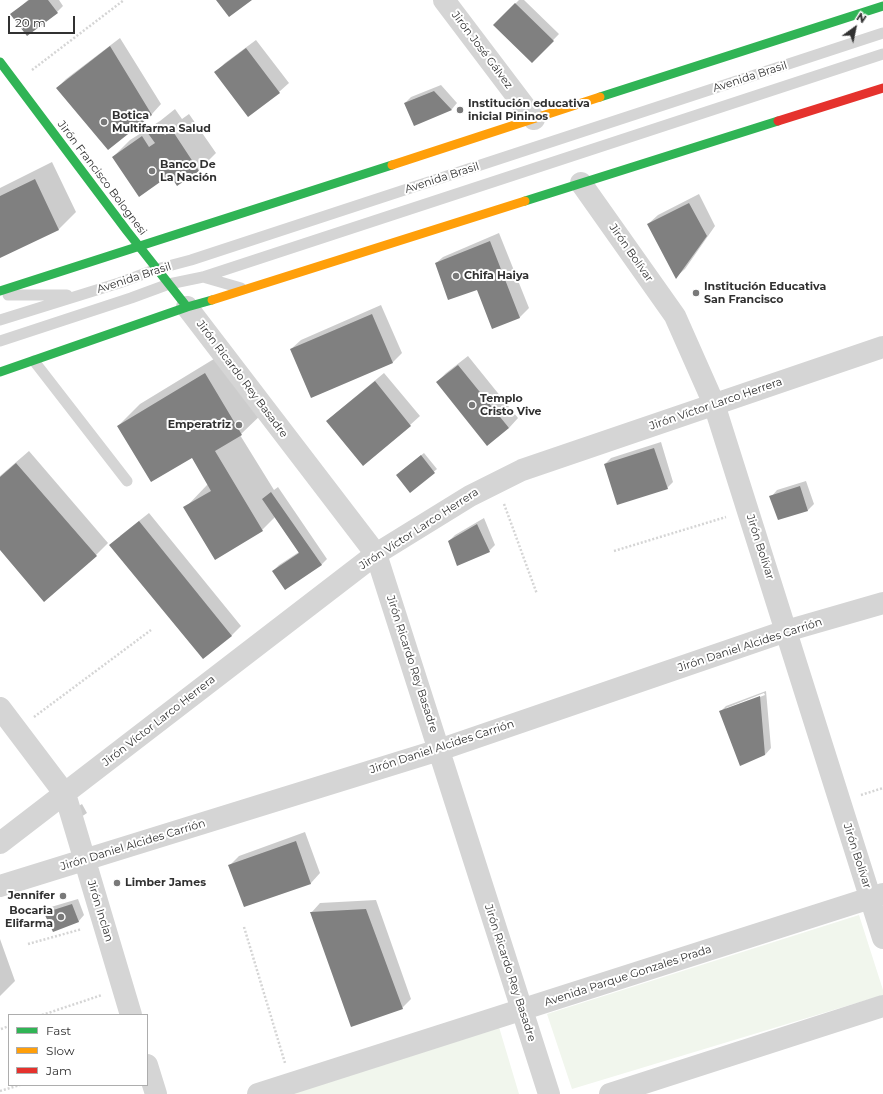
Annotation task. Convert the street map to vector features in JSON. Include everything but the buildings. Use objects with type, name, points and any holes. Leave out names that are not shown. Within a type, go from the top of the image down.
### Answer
[{"type":"main road","points":[[0,291],[883,6]]},
{"type":"main road","name":"Jirón Francisco Bolognesi","points":[[0,62],[138,246],[187,307]]},
{"type":"main road","points":[[0,372],[187,307],[246,290],[883,88]]},
{"type":"street","name":"Jirón José Gálvez","points":[[444,0],[534,118]]},
{"type":"street","name":"Jirón Bolívar","points":[[581,183],[675,316],[714,404],[786,632],[877,896],[883,938]]},
{"type":"street","name":"Jirón Ricardo Rey Basadre","points":[[187,307],[376,554],[549,1094]]},
{"type":"street","name":"Jirón Víctor Larco Herrera","points":[[0,843],[376,554],[470,496],[522,470],[883,347]]},
{"type":"street","name":"Jirón Daniel Alcides Carrión","points":[[0,886],[439,750],[786,632],[883,603]]},
{"type":"street","name":"Jirón Inclan","points":[[0,708],[65,794],[131,1014]]},
{"type":"street","name":"Avenida Parque Gonzales Prada","points":[[258,1094],[877,896]]},
{"type":"street","points":[[610,1094],[883,1006]]},
{"type":"street","points":[[148,1068],[156,1094]]},
{"type":"lane","name":"Avenida Brasil","points":[[0,320],[119,283],[156,269],[199,258],[883,33]]},
{"type":"lane","name":"Avenida Brasil","points":[[0,341],[169,284],[203,277],[883,54]]},
{"type":"lane","points":[[203,277],[246,290]]},
{"type":"lane","points":[[0,295],[78,296]]},
{"type":"lane","points":[[34,361],[127,481]]},
{"type":"path","points":[[15,82],[124,0]]},
{"type":"path","points":[[496,482],[537,594]]},
{"type":"path","points":[[614,551],[748,510]]},
{"type":"path","points":[[16,730],[151,630]]},
{"type":"path","points":[[28,944],[104,923]]},
{"type":"path","points":[[244,927],[292,1083]]},
{"type":"path","points":[[45,1014],[123,988]]},
{"type":"path","points":[[0,1091],[17,1086]]},
{"type":"shaded area","points":[[859,915],[883,990],[883,995],[572,1089],[547,1014]]},
{"type":"shaded area","points":[[499,1027],[519,1094],[290,1094]]},
{"type":"traffic: fast","points":[[600,97],[883,6]]},
{"type":"traffic: fast","points":[[0,62],[127,231],[187,307]]},
{"type":"traffic: fast","points":[[525,201],[778,121]]},
{"type":"traffic: fast","points":[[0,291],[392,165]]},
{"type":"traffic: fast","points":[[0,372],[187,307],[212,300]]},
{"type":"traffic: slow","points":[[392,165],[600,97]]},
{"type":"traffic: slow","points":[[212,300],[525,201]]},
{"type":"traffic: jam","points":[[778,121],[883,88]]},
{"type":"place","name":"Institución educativa inicial Pininos","points":[[460,110]]},
{"type":"place","name":"Botica Multifarma Salud","points":[[104,122]]},
{"type":"place","name":"Banco De La Nación","points":[[152,171]]},
{"type":"place","name":"Chifa Haiya","points":[[456,276]]},
{"type":"place","name":"Institución Educativa San Francisco","points":[[696,293]]},
{"type":"place","name":"Templo Cristo Vive","points":[[472,405]]},
{"type":"place","name":"Emperatriz","points":[[239,425]]},
{"type":"place","name":"Limber James","points":[[117,883]]},
{"type":"place","name":"Jennifer","points":[[63,896]]},
{"type":"place","name":"Bocaria Elifarma","points":[[61,917]]}]
